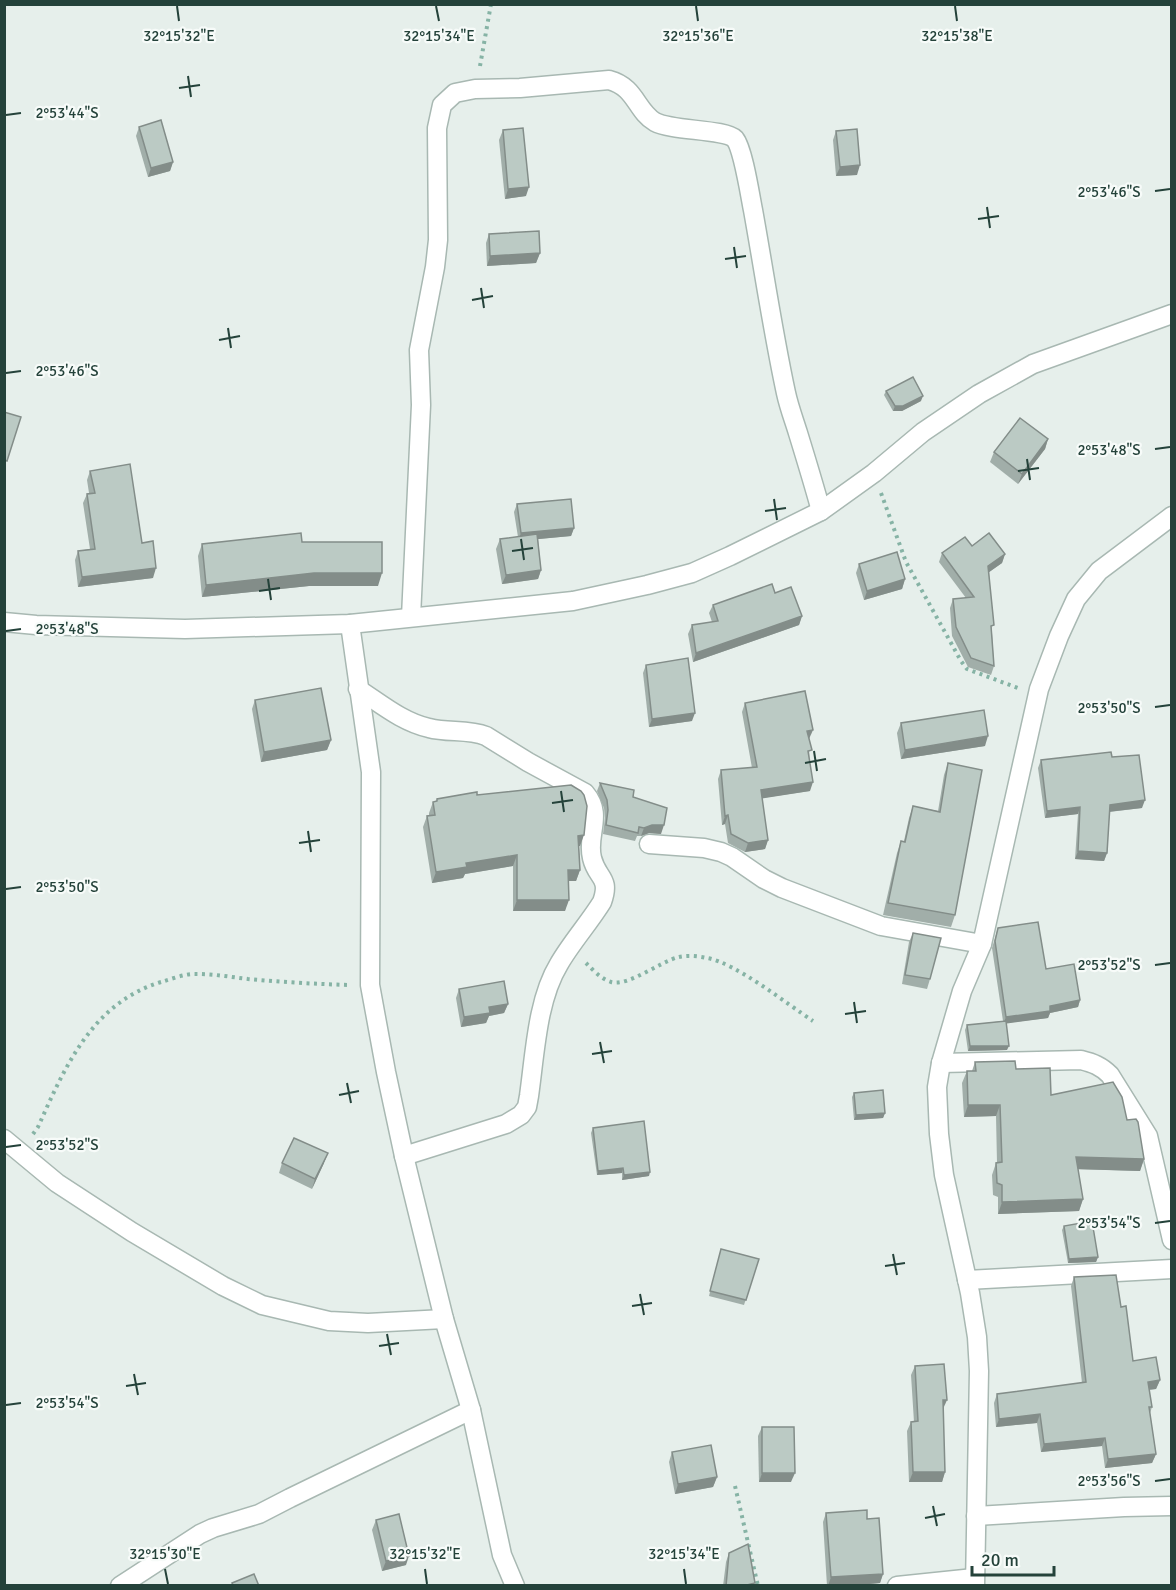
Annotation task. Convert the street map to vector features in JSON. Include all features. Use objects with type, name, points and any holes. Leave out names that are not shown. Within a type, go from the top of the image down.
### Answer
[{"type":"street","points":[[411,618],[421,405],[419,350],[438,240],[437,128],[442,105],[454,93],[476,89],[520,88],[609,80],[626,87],[651,119],[657,123],[720,134],[735,140],[740,150],[749,192],[786,395],[821,511]]},
{"type":"street","points":[[4,621],[36,625],[185,629],[350,624],[573,601],[647,585],[692,573],[821,511],[874,473],[923,432],[979,394],[1033,364],[1172,314]]},
{"type":"street","points":[[897,1586],[975,1582],[978,1337],[944,1175],[937,1087],[941,1063],[962,991],[981,944],[1037,696],[1059,636],[1076,599],[1099,571],[1172,516]]},
{"type":"street","points":[[350,624],[371,772],[370,985],[404,1156],[444,1319],[471,1410],[502,1556],[515,1586]]},
{"type":"street","points":[[358,689],[401,717],[428,728],[472,732],[486,736],[585,793],[590,799],[594,816],[592,860],[606,891],[602,902],[558,964],[548,988],[540,1022],[529,1096],[521,1114],[506,1124],[404,1156]]},
{"type":"street","points":[[649,844],[704,848],[721,852],[782,888],[881,926],[981,944]]},
{"type":"street","points":[[941,1063],[1081,1060],[1094,1063],[1104,1069],[1148,1136],[1172,1240]]},
{"type":"street","points":[[4,1139],[57,1183],[132,1232],[223,1286],[262,1305],[329,1320],[368,1323],[444,1319]]},
{"type":"street","points":[[967,1280],[1172,1269]]},
{"type":"street","points":[[120,1586],[200,1534],[259,1515],[290,1497],[471,1410]]},
{"type":"street","points":[[976,1516],[1172,1506]]},
{"type":"path","points":[[476,89],[491,4]]},
{"type":"path","points":[[874,473],[906,562],[961,661],[967,669],[1037,696]]},
{"type":"path","points":[[571,947],[601,977],[610,982],[619,983],[682,956],[718,960],[748,976],[813,1021]]},
{"type":"path","points":[[21,1152],[38,1128],[66,1067],[90,1031],[111,1010],[130,996],[154,984],[195,974],[324,985],[370,985]]},
{"type":"path","points":[[735,1486],[758,1586]]},
{"type":"building","points":[[161,120],[173,162],[151,168],[139,127]]},
{"type":"building","points":[[523,128],[529,187],[508,189],[503,130]]},
{"type":"building","points":[[857,129],[860,165],[840,167],[836,131]]},
{"type":"building","points":[[539,231],[540,253],[490,256],[489,234]]},
{"type":"building","points":[[913,377],[923,396],[903,406],[895,406],[886,391]]},
{"type":"building","points":[[4,412],[21,417],[7,461],[4,460]]},
{"type":"building","points":[[1020,418],[1048,439],[1022,474],[994,452]]},
{"type":"building","points":[[130,464],[142,543],[153,541],[156,568],[82,577],[78,551],[95,549],[87,494],[95,493],[90,471]]},
{"type":"building","points":[[571,499],[574,528],[521,533],[517,504]]},
{"type":"building","points":[[301,533],[302,542],[382,542],[382,573],[314,573],[206,585],[202,544]]},
{"type":"building","points":[[989,533],[1005,554],[988,566],[994,625],[991,626],[994,666],[971,658],[956,627],[953,599],[974,597],[942,553],[965,537],[972,546]]},
{"type":"building","points":[[537,534],[541,570],[506,575],[500,539]]},
{"type":"building","points":[[897,552],[905,579],[867,591],[859,564]]},
{"type":"building","points":[[772,584],[775,593],[791,587],[802,616],[696,653],[692,625],[718,621],[713,605]]},
{"type":"building","points":[[688,658],[695,713],[652,719],[646,665]]},
{"type":"building","points":[[321,688],[331,740],[264,752],[255,700]]},
{"type":"building","points":[[805,691],[813,730],[807,731],[812,750],[808,751],[813,782],[761,790],[768,840],[748,843],[731,834],[728,815],[725,816],[721,770],[757,767],[745,703]]},
{"type":"building","points":[[984,710],[988,736],[905,750],[901,723]]},
{"type":"building","points":[[1111,752],[1112,757],[1139,755],[1145,800],[1110,805],[1107,853],[1078,851],[1080,807],[1047,811],[1041,760]]},
{"type":"building","points":[[948,763],[982,770],[955,915],[888,903],[901,841],[905,842],[913,806],[940,812]]},
{"type":"building","points":[[600,783],[634,790],[633,797],[667,808],[664,825],[639,827],[638,833],[606,825],[607,800]]},
{"type":"building","points":[[571,785],[581,791],[587,806],[584,835],[578,836],[580,870],[568,870],[569,900],[517,900],[517,855],[466,863],[467,867],[436,872],[427,816],[435,815],[433,802],[437,799],[477,792],[477,795]]},
{"type":"building","points":[[1038,922],[1046,969],[1074,964],[1080,1000],[1050,1006],[1050,1011],[1006,1017],[995,941],[998,928]]},
{"type":"building","points":[[913,933],[941,938],[930,979],[905,975]]},
{"type":"building","points":[[504,981],[508,1004],[489,1007],[490,1013],[464,1017],[459,989]]},
{"type":"building","points":[[1006,1021],[1009,1046],[970,1046],[967,1025]]},
{"type":"building","points":[[1015,1061],[1016,1069],[1050,1068],[1051,1095],[1113,1082],[1122,1097],[1127,1120],[1136,1119],[1138,1122],[1144,1159],[1076,1157],[1083,1199],[1002,1202],[1002,1185],[997,1183],[996,1163],[1002,1162],[1000,1105],[968,1105],[967,1071],[976,1071],[975,1062]]},
{"type":"building","points":[[883,1090],[885,1113],[856,1115],[854,1093]]},
{"type":"building","points":[[644,1121],[650,1172],[624,1175],[623,1168],[598,1171],[593,1128]]},
{"type":"building","points":[[294,1138],[328,1153],[315,1179],[282,1163]]},
{"type":"building","points":[[1092,1221],[1098,1257],[1069,1259],[1064,1226]]},
{"type":"building","points":[[721,1249],[759,1259],[746,1300],[710,1291]]},
{"type":"building","points":[[1116,1275],[1121,1307],[1126,1306],[1133,1361],[1156,1357],[1160,1380],[1148,1382],[1156,1454],[1108,1459],[1105,1438],[1044,1444],[1040,1414],[999,1419],[997,1394],[1086,1382],[1074,1277]]},
{"type":"building","points":[[944,1364],[947,1400],[943,1400],[945,1472],[913,1472],[911,1422],[918,1421],[915,1366]]},
{"type":"building","points":[[762,1427],[794,1427],[795,1473],[762,1473]]},
{"type":"building","points":[[711,1445],[717,1477],[678,1484],[672,1452]]},
{"type":"building","points":[[867,1510],[867,1519],[879,1518],[883,1574],[831,1577],[826,1513]]},
{"type":"building","points":[[399,1514],[409,1556],[386,1561],[376,1520]]},
{"type":"building","points":[[748,1544],[755,1583],[726,1586],[729,1553]]},
{"type":"building","points":[[254,1574],[259,1586],[233,1586],[232,1583]]}]
